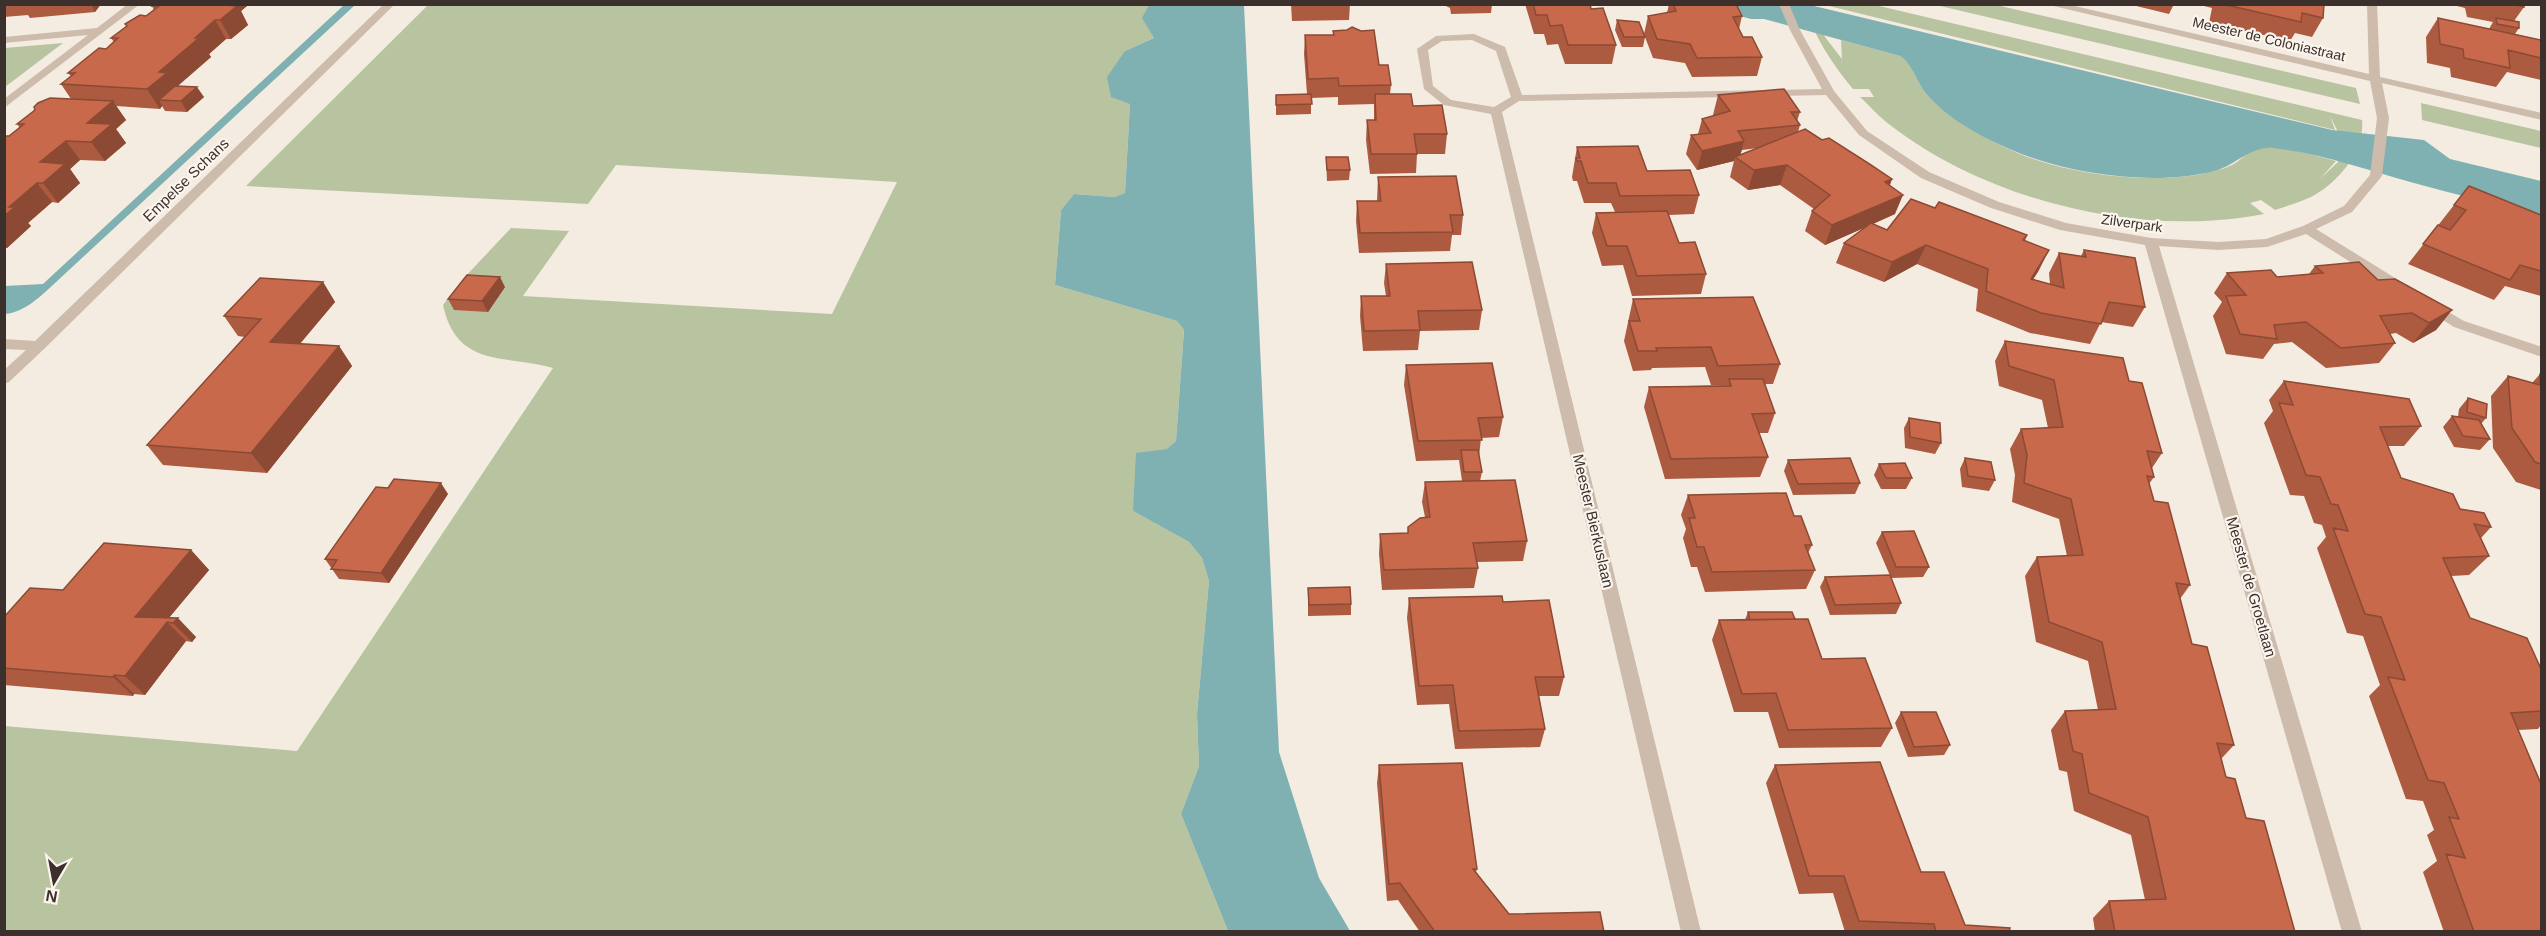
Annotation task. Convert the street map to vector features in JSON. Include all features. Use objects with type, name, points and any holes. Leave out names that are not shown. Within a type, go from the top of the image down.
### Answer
[{"type":"street","points":[[4,105],[135,4]]},
{"type":"street","name":"Empelse Schans","points":[[4,379],[390,4]]},
{"type":"street","name":"Zilverpark","points":[[1784,4],[1795,30],[1829,92],[1863,133],[1925,175],[1995,205],[2064,227],[2151,242],[2218,246],[2267,243],[2307,230],[2348,209],[2376,176],[2382,126],[2382,104],[2375,79],[2372,4]]},
{"type":"street","name":"Meester de Coloniastraat","points":[[2050,4],[2541,117]]},
{"type":"street","points":[[4,40],[100,31]]},
{"type":"street","points":[[1517,98],[1501,49],[1474,37],[1440,38],[1422,49],[1428,87],[1448,103],[1496,111],[1517,98],[1829,92]]},
{"type":"street","name":"Meester Bierkuslaan","points":[[1496,111],[1691,932]]},
{"type":"street","points":[[2307,230],[2459,324],[2541,351]]},
{"type":"street","name":"Meester de Groetlaan","points":[[2151,242],[2352,932]]},
{"type":"street","points":[[4,344],[39,346]]},
{"type":"green space","points":[[428,5],[1149,5],[1143,18],[1154,38],[1125,51],[1130,104],[1125,193],[1114,197],[1074,194],[1061,210],[1055,285],[1177,321],[1184,330],[1176,441],[1168,449],[1133,511],[1189,542],[1202,558],[1209,581],[1197,714],[1199,766],[1181,814],[1228,931],[5,931],[4,726],[297,751],[553,368],[501,359],[471,349],[459,340],[450,326],[443,305],[463,279],[511,228],[569,231],[523,296],[832,314],[897,182],[616,165],[588,204],[246,186]]},
{"type":"green space","points":[[1804,5],[1810,5],[1825,37],[1842,59],[1841,40],[1900,56],[1909,64],[1928,96],[1973,131],[2025,156],[2073,170],[2124,177],[2197,175],[2232,165],[2255,150],[2273,148],[2336,161],[2320,179],[2338,162],[2339,134],[2330,116],[2335,130],[1825,5],[1875,5],[2362,120],[2362,132],[2348,165],[2331,183],[2311,197],[2275,210],[2261,200],[2250,203],[2264,214],[2217,220],[2168,221],[2118,217],[2068,207],[2020,193],[1973,175],[1930,152],[1882,119],[1860,97],[1874,97],[1869,89],[1853,89],[1838,70],[1818,39]]},
{"type":"green space","points":[[1936,5],[1996,5],[2356,88],[2360,104]]},
{"type":"green space","points":[[63,43],[5,87],[5,48]]},
{"type":"green space","points":[[2421,103],[2541,131],[2541,148],[2422,120]]},
{"type":"water","points":[[344,5],[355,5],[44,293],[26,307],[5,314],[5,286],[43,284]]},
{"type":"water","points":[[1149,5],[1244,5],[1279,752],[1319,878],[1350,931],[1228,931],[1181,814],[1199,766],[1197,714],[1209,581],[1202,558],[1189,542],[1133,511],[1136,453],[1167,449],[1176,441],[1184,330],[1177,321],[1055,285],[1061,210],[1074,194],[1114,197],[1125,193],[1130,104],[1111,97],[1107,77],[1125,51],[1154,38],[1142,18]]},
{"type":"water","points":[[1698,5],[1810,5],[2332,130],[2424,140],[2450,159],[2541,181],[2541,215],[2326,158],[2273,148],[2258,150],[2215,171],[2191,176],[2137,178],[2055,165],[2007,148],[1955,119],[1928,96],[1909,64],[1900,56],[1764,19],[1751,19]]},
{"type":"building","points":[[154,4],[237,6],[220,20],[215,20],[195,38],[199,38],[159,72],[167,73],[147,89],[61,84],[75,73],[68,73],[99,48],[106,49],[118,38],[111,38],[127,26],[125,24],[140,15],[146,16],[159,6],[152,6]]},
{"type":"building","points":[[1533,4],[1590,4],[1591,9],[1603,8],[1616,45],[1568,45],[1562,25],[1550,26],[1547,15],[1536,15]]},
{"type":"building","points":[[1673,4],[1736,4],[1742,16],[1733,17],[1743,37],[1752,37],[1762,57],[1697,58],[1690,44],[1657,39],[1648,16],[1676,11]]},
{"type":"building","points":[[2222,4],[2324,4],[2323,18],[2302,13],[2301,22]]},
{"type":"building","points":[[2438,18],[2541,40],[2541,58],[2508,50],[2510,68],[2464,58],[2463,49],[2440,44]]},
{"type":"building","points":[[2496,18],[2519,22],[2519,28],[2497,24]]},
{"type":"building","points":[[1617,20],[1639,22],[1645,37],[1624,37]]},
{"type":"building","points":[[1352,27],[1361,31],[1374,30],[1379,65],[1388,65],[1391,85],[1339,86],[1338,78],[1308,79],[1305,35],[1334,35],[1333,31],[1347,30]]},
{"type":"building","points":[[175,86],[197,87],[181,101],[159,100]]},
{"type":"building","points":[[1784,89],[1800,112],[1791,112],[1800,125],[1738,131],[1744,141],[1702,151],[1691,135],[1711,133],[1702,119],[1730,111],[1718,95]]},
{"type":"building","points":[[1311,94],[1312,104],[1276,105],[1276,95]]},
{"type":"building","points":[[1375,94],[1411,94],[1413,106],[1442,105],[1447,134],[1414,134],[1417,154],[1371,154],[1367,120],[1376,120]]},
{"type":"building","points":[[50,98],[113,101],[87,123],[112,124],[91,142],[66,141],[40,162],[65,164],[43,183],[37,183],[9,207],[15,207],[4,216],[4,136],[9,136],[24,124],[17,124],[35,110],[34,107],[38,103]]},
{"type":"building","points":[[1805,129],[1822,140],[1829,138],[1892,179],[1885,182],[1903,195],[1832,225],[1812,211],[1830,195],[1787,165],[1754,170],[1735,157]]},
{"type":"building","points":[[1638,146],[1647,171],[1690,170],[1699,195],[1620,196],[1616,183],[1588,183],[1581,161],[1577,161],[1576,158],[1580,158],[1577,147]]},
{"type":"building","points":[[1326,157],[1348,157],[1350,170],[1327,170]]},
{"type":"building","points":[[1456,176],[1463,215],[1450,215],[1453,232],[1360,233],[1357,201],[1381,201],[1378,177]]},
{"type":"building","points":[[2469,186],[2541,215],[2541,271],[2520,265],[2510,280],[2423,244],[2438,225],[2450,230],[2466,210],[2454,205]]},
{"type":"building","points":[[1911,199],[1935,208],[1939,202],[2027,235],[2023,240],[2049,250],[2031,279],[2064,288],[2059,253],[2086,257],[2084,250],[2135,258],[2145,307],[2109,302],[2101,324],[2041,313],[1986,291],[1988,269],[1926,245],[1892,262],[1844,243],[1871,223],[1887,230]]},
{"type":"building","points":[[1667,211],[1679,243],[1695,242],[1706,274],[1637,276],[1627,246],[1607,246],[1596,213]]},
{"type":"building","points":[[1472,262],[1482,310],[1418,311],[1420,330],[1364,331],[1361,296],[1390,296],[1386,264]]},
{"type":"building","points":[[2359,262],[2378,280],[2395,279],[2452,310],[2429,323],[2412,313],[2380,316],[2395,343],[2341,348],[2306,322],[2274,325],[2277,339],[2240,334],[2226,296],[2246,295],[2227,273],[2271,270],[2277,277],[2323,273],[2315,266]]},
{"type":"building","points":[[467,275],[500,277],[482,301],[448,299]]},
{"type":"building","points":[[260,278],[323,282],[270,342],[339,346],[251,453],[147,445],[261,319],[224,316]]},
{"type":"building","points":[[1753,297],[1780,364],[1718,366],[1711,347],[1656,348],[1657,351],[1638,351],[1629,321],[1640,321],[1633,299]]},
{"type":"building","points":[[2005,341],[2123,358],[2129,381],[2142,383],[2162,453],[2147,451],[2154,477],[2147,476],[2154,501],[2168,503],[2190,585],[2176,583],[2192,644],[2207,647],[2234,745],[2217,743],[2226,777],[2235,779],[2246,818],[2264,821],[2295,932],[2115,932],[2109,901],[2166,899],[2148,817],[2089,793],[2082,754],[2073,751],[2065,711],[2116,709],[2102,642],[2049,622],[2037,557],[2083,555],[2071,499],[2024,483],[2027,455],[2021,429],[2063,427],[2054,380],[2009,366]]},
{"type":"building","points":[[1492,363],[1503,417],[1478,418],[1482,440],[1418,441],[1406,365]]},
{"type":"building","points":[[2540,374],[2541,464],[2535,462],[2512,428],[2508,376],[2540,385]]},
{"type":"building","points":[[1729,379],[1763,379],[1775,413],[1752,414],[1768,457],[1671,459],[1649,387],[1731,386]]},
{"type":"building","points":[[2284,381],[2409,399],[2421,426],[2380,427],[2401,478],[2453,494],[2460,509],[2484,513],[2491,527],[2474,524],[2489,556],[2443,558],[2470,618],[2527,638],[2541,669],[2541,711],[2511,713],[2541,784],[2541,932],[2474,932],[2446,854],[2465,858],[2449,817],[2459,819],[2444,783],[2428,780],[2388,677],[2405,680],[2381,617],[2365,614],[2333,528],[2348,531],[2338,505],[2331,504],[2320,477],[2306,475],[2279,403],[2293,405]]},
{"type":"building","points":[[2468,398],[2487,404],[2486,418],[2467,412]]},
{"type":"building","points":[[2452,416],[2479,420],[2490,439],[2463,436]]},
{"type":"building","points":[[1909,418],[1940,423],[1941,443],[1910,437]]},
{"type":"building","points":[[1461,450],[1478,450],[1482,472],[1464,472]]},
{"type":"building","points":[[1850,458],[1860,483],[1798,484],[1788,460]]},
{"type":"building","points":[[1965,458],[1991,462],[1995,480],[1968,476]]},
{"type":"building","points":[[1905,463],[1912,478],[1886,478],[1879,464]]},
{"type":"building","points":[[394,479],[441,483],[381,573],[331,569],[337,560],[325,559],[376,487],[388,488]]},
{"type":"building","points":[[1515,480],[1527,541],[1473,543],[1478,568],[1384,570],[1380,534],[1408,533],[1408,527],[1420,518],[1430,517],[1425,482]]},
{"type":"building","points":[[1786,493],[1794,516],[1801,516],[1812,545],[1805,545],[1815,570],[1712,572],[1704,547],[1697,547],[1689,518],[1695,518],[1688,495]]},
{"type":"building","points":[[1914,531],[1929,567],[1896,567],[1882,532]]},
{"type":"building","points":[[104,543],[191,550],[135,617],[178,618],[173,623],[167,622],[125,676],[4,668],[4,617],[30,588],[63,590]]},
{"type":"building","points":[[1890,575],[1901,603],[1835,605],[1825,577]]},
{"type":"building","points":[[1350,587],[1351,604],[1309,605],[1308,588]]},
{"type":"building","points":[[1502,596],[1503,602],[1549,600],[1564,677],[1535,677],[1545,729],[1459,731],[1453,685],[1419,686],[1409,598]]},
{"type":"building","points":[[1748,612],[1792,612],[1795,619],[1750,620]]},
{"type":"building","points":[[1808,619],[1822,659],[1865,658],[1892,728],[1788,730],[1776,693],[1742,694],[1719,620]]},
{"type":"building","points":[[1901,712],[1936,712],[1950,745],[1914,747]]},
{"type":"building","points":[[1880,762],[1921,872],[1944,872],[1965,925],[2010,928],[2009,932],[1936,932],[1934,924],[1859,921],[1844,876],[1809,876],[1775,765]]},
{"type":"building","points":[[1462,763],[1477,869],[1473,869],[1509,914],[1600,912],[1604,932],[1435,932],[1400,883],[1389,884],[1379,765]]}]
